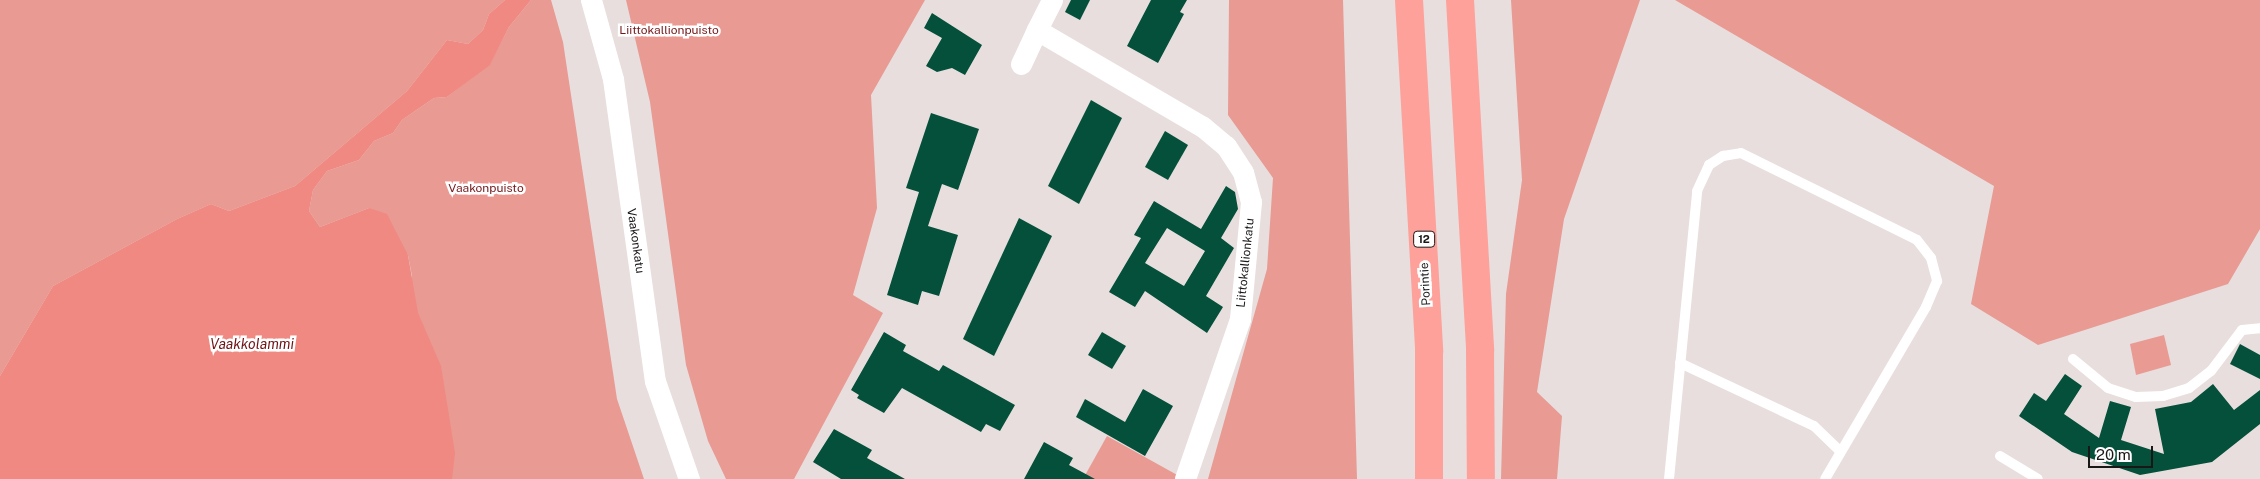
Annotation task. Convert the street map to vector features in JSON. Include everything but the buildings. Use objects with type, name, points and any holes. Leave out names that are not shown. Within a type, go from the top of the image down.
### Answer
[{"type":"highway","name":"Porintie","points":[[1409,0],[1430,351],[1429,479]]},
{"type":"highway","points":[[1460,0],[1480,350],[1481,479]]},
{"type":"street","name":"Vaakonkatu","points":[[591,0],[613,80],[655,380],[689,479]]},
{"type":"street","points":[[1021,64],[1052,0]]},
{"type":"street","name":"Liittokallionkatu","points":[[1037,30],[1203,128],[1226,146],[1243,172],[1251,202],[1240,319],[1185,479]]},
{"type":"lane","points":[[1669,479],[1697,191],[1709,165],[1723,156],[1741,153],[1917,240],[1931,258],[1937,281],[1926,307],[1824,479]]},
{"type":"lane","points":[[2073,359],[2108,388],[2136,397],[2162,396],[2189,388],[2211,371],[2242,330],[2260,328]]},
{"type":"lane","points":[[1680,363],[1814,426],[1841,452]]},
{"type":"lane","points":[[2000,456],[2038,479]]},
{"type":"green space","points":[[0,0],[505,0],[489,14],[483,30],[468,44],[447,40],[407,91],[295,186],[229,211],[211,204],[177,219],[53,286],[0,376]]},
{"type":"green space","name":"Vaakonpuisto","points":[[531,0],[551,0],[563,42],[617,399],[644,479],[353,479],[412,276],[408,255],[369,208],[320,227],[309,211],[313,190],[327,171],[359,160],[374,141],[393,133],[402,120],[434,98],[447,97],[490,64],[509,27]]},
{"type":"green space","name":"Liittokallionpuisto","points":[[626,0],[925,0],[871,95],[877,208],[853,295],[883,313],[794,479],[726,479],[708,441],[686,365],[650,102]]},
{"type":"green space","points":[[1229,0],[1343,0],[1357,479],[1208,479],[1267,269],[1273,178],[1228,115]]},
{"type":"green space","points":[[1511,0],[1640,0],[1564,219],[1537,392],[1562,416],[1557,479],[1501,479],[1506,294],[1522,180]]},
{"type":"green space","points":[[1675,0],[2260,0],[2260,229],[2228,284],[2038,345],[1971,304],[1994,186]]},
{"type":"green space","points":[[2164,335],[2171,365],[2136,375],[2130,344]]},
{"type":"green space","points":[[1107,436],[1179,476],[1178,479],[1083,479]]},
{"type":"water","name":"Vaakkolammi","points":[[505,0],[531,0],[509,27],[490,65],[447,97],[434,98],[402,120],[393,133],[374,141],[359,160],[327,171],[313,190],[309,211],[320,227],[369,208],[387,214],[408,255],[418,313],[441,366],[455,453],[452,479],[0,479],[0,376],[53,286],[177,219],[211,204],[229,211],[295,186],[407,91],[447,40],[468,44],[483,30],[489,14]]}]
